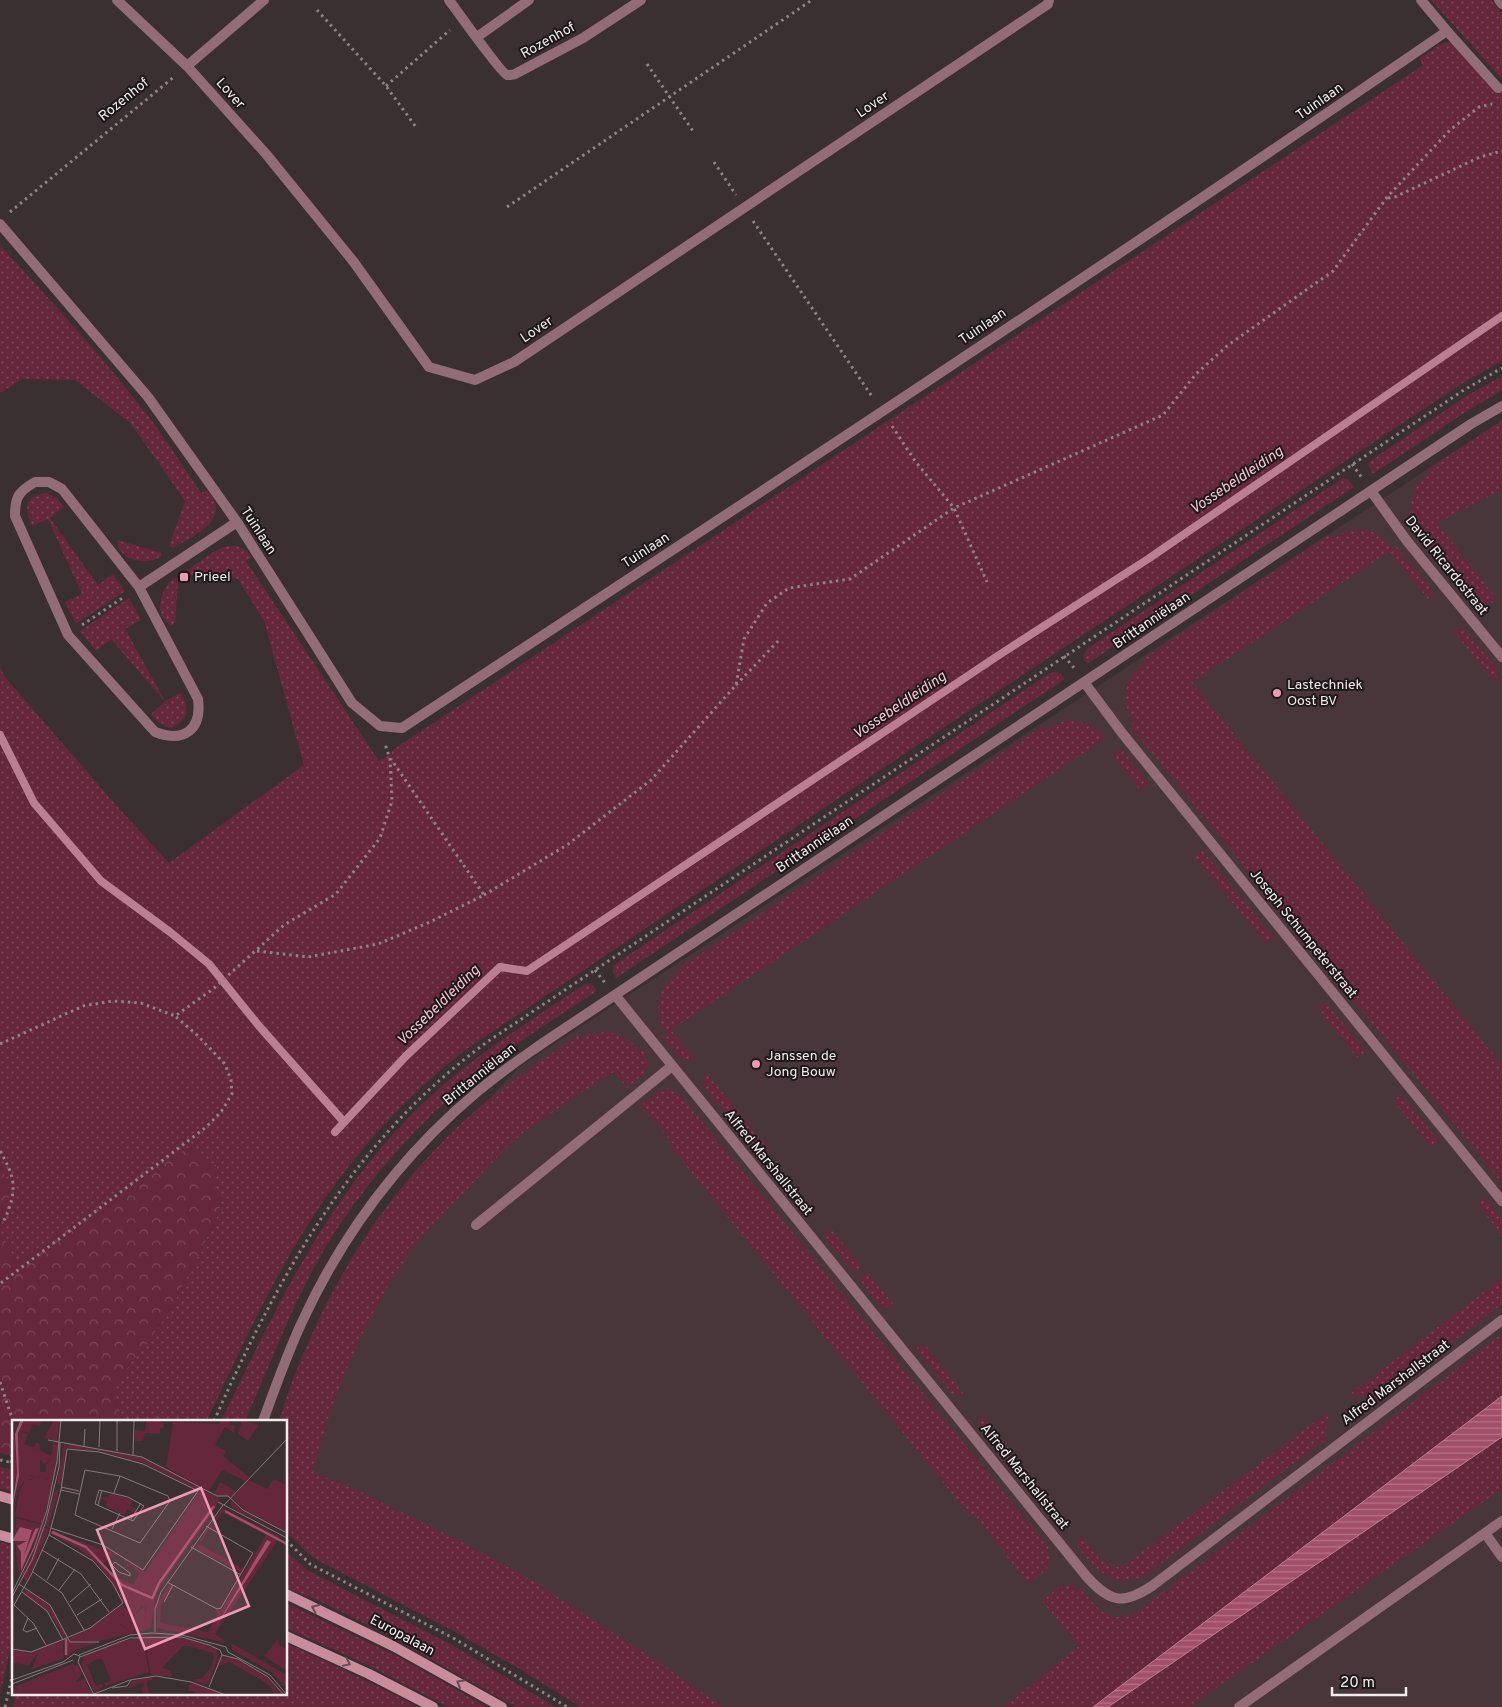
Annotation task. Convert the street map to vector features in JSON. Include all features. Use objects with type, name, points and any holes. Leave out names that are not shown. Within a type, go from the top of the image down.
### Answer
[{"type":"street","name":"Lover","points":[[117,0],[187,66],[266,154],[347,254],[429,367],[476,380],[514,362],[1048,4],[1049,0]]},
{"type":"street","points":[[187,66],[264,0]]},
{"type":"street","name":"Rozenhof","points":[[449,0],[464,18],[499,69],[507,75],[515,74],[583,38],[641,0]]},
{"type":"street","points":[[477,37],[529,0]]},
{"type":"street","points":[[1420,0],[1498,88]]},
{"type":"street","points":[[1499,0],[1502,4]]},
{"type":"street","name":"Tuinlaan","points":[[0,224],[148,397],[237,522],[352,703],[380,726],[402,728],[882,412],[1261,159],[1447,31]]},
{"type":"street","name":"Brittanniëlaan","points":[[262,1420],[292,1344],[326,1274],[355,1226],[392,1177],[428,1138],[476,1092],[538,1046],[1371,491],[1502,406]]},
{"type":"street","points":[[34,482],[49,482],[62,489],[139,587],[198,698],[200,713],[194,726],[183,735],[168,737],[155,732],[68,635],[15,516],[15,502],[22,490],[34,482]]},
{"type":"street","name":"David Ricardostraat","points":[[1371,491],[1407,541],[1502,657]]},
{"type":"street","points":[[139,587],[237,522]]},
{"type":"street","name":"Joseph Schumpeterstraat","points":[[1084,682],[1128,740],[1502,1201]]},
{"type":"street","name":"Alfred Marshallstraat","points":[[615,995],[1087,1577],[1104,1593],[1116,1598],[1130,1598],[1152,1586],[1502,1320]]},
{"type":"street","points":[[476,1225],[672,1066]]},
{"type":"street","points":[[1239,1707],[1502,1521]]},
{"type":"street","points":[[1485,1533],[1502,1557]]},
{"type":"street","name":"Europalaan","points":[[288,1595],[393,1646],[502,1707]]},
{"type":"street","points":[[288,1637],[361,1670],[433,1707]]},
{"type":"path","points":[[507,207],[812,0]]},
{"type":"path","points":[[318,10],[386,86],[416,126]]},
{"type":"path","points":[[386,86],[464,18]]},
{"type":"path","points":[[647,64],[694,131]]},
{"type":"path","name":"Rozenhof","points":[[8,214],[187,66]]},
{"type":"path","points":[[736,685],[744,639],[767,603],[789,588],[850,579],[954,508],[1163,415],[1196,374],[1227,346],[1333,271],[1387,198],[1450,130],[1479,107],[1494,104]]},
{"type":"path","points":[[1387,198],[1395,197],[1480,156],[1502,150]]},
{"type":"path","points":[[714,162],[915,461],[954,508],[987,582]]},
{"type":"path","points":[[68,635],[139,587]]},
{"type":"path","points":[[257,951],[308,957],[378,944],[430,922],[484,895],[567,845],[651,780],[781,638]]},
{"type":"path","points":[[175,1016],[230,976],[284,925],[336,894],[380,838],[392,801],[390,759],[380,726]]},
{"type":"path","points":[[390,759],[484,895]]},
{"type":"path","points":[[0,1044],[83,1006],[113,1001],[141,1003],[175,1016],[196,1034],[226,1064],[231,1080],[232,1094],[220,1112],[205,1128],[0,1282]]},
{"type":"path","points":[[0,1151],[11,1171],[14,1190],[5,1220],[0,1222]]},
{"type":"path","points":[[0,1382],[13,1420]]},
{"type":"path","points":[[0,1460],[12,1463]]},
{"type":"path","points":[[288,1542],[310,1564],[455,1639],[567,1707]]},
{"type":"path","points":[[5,1707],[12,1677]]},
{"type":"shaded area","points":[[1502,420],[1502,1707],[600,1707],[288,1457],[288,1450],[376,1220],[518,1068]]},
{"type":"shaded area","points":[[1502,1396],[1502,1437],[1108,1707],[1093,1707]]},
{"type":"green space","points":[[1431,0],[1491,0],[1502,13],[1502,79]]},
{"type":"green space","points":[[1449,42],[1454,44],[1502,88],[1502,361],[1460,385],[925,740],[464,1051],[405,1103],[369,1142],[335,1184],[304,1231],[273,1284],[207,1420],[123,1420],[113,1391],[131,1362],[149,1342],[173,1304],[214,1224],[221,1204],[215,1188],[188,1148],[16,1263],[3,1238],[0,1226],[7,1203],[8,1184],[0,1166],[0,666],[4,676],[169,863],[304,765],[264,621],[238,579],[186,575],[186,571],[211,554],[228,546],[236,546],[244,549],[252,557],[246,561],[379,761],[394,749],[1423,65],[1419,59],[1441,44]],"holes":[[[1321,439],[1148,559],[1027,636]]]},
{"type":"green space","points":[[0,245],[116,375],[165,439],[201,493],[207,490],[212,496],[216,505],[215,515],[207,527],[173,548],[169,546],[185,501],[131,424],[75,380],[22,379],[0,393]]},
{"type":"green space","points":[[1502,376],[1502,390],[1373,474],[1368,465],[1370,461],[1468,395]]},
{"type":"green space","points":[[1502,421],[1502,490],[1437,523],[1497,599],[1479,610],[1417,535],[1420,531],[1411,509],[1413,493],[1428,474],[1426,470]]},
{"type":"green space","points":[[1343,478],[1348,479],[1354,487],[1087,664],[1084,660],[1084,654],[1088,648]]},
{"type":"green space","points":[[47,493],[58,499],[64,507],[50,518],[98,585],[113,574],[125,591],[76,624],[65,602],[82,594],[48,519],[32,526],[28,514],[27,508],[30,500],[34,496]]},
{"type":"green space","points":[[1364,529],[1380,536],[1393,550],[1397,547],[1432,590],[1429,600],[1389,552],[1192,682],[1502,1065],[1502,1183],[1130,726],[1134,722],[1127,706],[1126,690],[1132,675],[1145,663],[1143,659],[1330,534],[1333,538],[1347,531]]},
{"type":"green space","points":[[118,540],[159,552],[161,556],[149,561],[134,560],[121,552],[118,547]]},
{"type":"green space","points":[[174,578],[178,582],[175,622],[172,626],[162,616],[160,602],[165,589]]},
{"type":"green space","points":[[129,598],[141,620],[125,629],[165,701],[181,693],[185,703],[186,713],[182,721],[172,728],[160,723],[151,714],[165,702],[111,639],[96,651],[80,631]]},
{"type":"green space","points":[[1463,628],[1498,670],[1496,684],[1453,631]]},
{"type":"green space","points":[[1050,673],[1061,673],[1065,679],[616,978],[613,971],[615,964]]},
{"type":"green space","points":[[1069,720],[1090,725],[1106,738],[671,1030],[696,1061],[681,1059],[663,1038],[667,1034],[659,1019],[659,1003],[664,987],[677,975],[675,971],[1044,725],[1047,729]]},
{"type":"green space","points":[[1121,749],[1149,784],[1140,790],[1113,756]]},
{"type":"green space","points":[[1202,850],[1274,938],[1266,944],[1194,856]]},
{"type":"green space","points":[[585,984],[593,985],[597,991],[552,1020],[479,1073],[432,1115],[389,1160],[350,1210],[317,1262],[288,1321],[245,1420],[221,1420],[287,1290],[337,1207],[365,1167],[397,1130],[432,1095],[468,1064]]},
{"type":"green space","points":[[1325,1002],[1366,1051],[1357,1058],[1318,1008]]},
{"type":"green space","points":[[604,1032],[620,1035],[629,1040],[640,1052],[644,1050],[647,1053],[644,1055],[649,1065],[644,1069],[646,1072],[627,1088],[614,1072],[524,1132],[508,1146],[416,1243],[387,1288],[366,1326],[327,1421],[313,1472],[361,1492],[468,1545],[533,1581],[657,1661],[723,1707],[580,1707],[457,1633],[319,1561],[288,1534],[288,1420],[279,1420],[294,1377],[312,1334],[332,1292],[356,1252],[381,1214],[410,1178],[441,1143],[475,1111],[512,1081],[579,1035],[582,1039],[590,1034]]},
{"type":"green space","points":[[705,1071],[772,1154],[757,1152],[704,1087]]},
{"type":"green space","points":[[668,1088],[672,1089],[676,1095],[679,1093],[1049,1548],[1046,1551],[1051,1560],[1046,1565],[1048,1568],[1028,1584],[974,1514],[971,1517],[670,1146],[673,1144],[641,1105],[660,1089],[662,1092]]},
{"type":"green space","points":[[1401,1095],[1439,1141],[1431,1147],[1393,1101]]},
{"type":"green space","points":[[188,1148],[217,1166],[215,1188],[221,1204],[214,1224],[173,1304],[149,1342],[131,1362],[113,1391],[123,1420],[12,1420],[12,1456],[0,1453],[0,1230],[16,1263]]},
{"type":"green space","points":[[0,1166],[4,1172],[9,1193],[7,1207],[0,1220]]},
{"type":"green space","points":[[1485,1198],[1502,1219],[1502,1235],[1477,1204]]},
{"type":"green space","points":[[829,1227],[862,1266],[853,1272],[825,1238]]},
{"type":"green space","points":[[867,1272],[896,1307],[881,1307],[859,1279]]},
{"type":"green space","points":[[1502,1278],[1502,1304],[1379,1399],[1349,1395]]},
{"type":"green space","points":[[1502,1334],[1502,1396],[1093,1707],[1004,1707],[1079,1646],[1042,1601],[1062,1585],[1064,1588],[1070,1583],[1078,1590],[1081,1588],[1098,1608],[1111,1616],[1118,1617],[1136,1613]]},
{"type":"green space","points":[[924,1343],[965,1396],[952,1394],[916,1349]]},
{"type":"green space","points":[[1329,1411],[1325,1440],[1147,1574],[1125,1581],[1107,1576],[1091,1563],[1077,1546],[1080,1535],[1098,1558],[1116,1567],[1123,1566]]},
{"type":"green space","points":[[981,1414],[1018,1460],[1011,1466],[979,1426]]},
{"type":"green space","points":[[1502,1437],[1502,1489],[1189,1707],[1108,1707]]},
{"type":"green space","points":[[0,1467],[12,1470],[12,1492],[0,1489]]},
{"type":"green space","points":[[1024,1468],[1063,1516],[1051,1515],[1017,1473]]},
{"type":"green space","points":[[0,1542],[12,1545],[12,1641],[0,1695]]},
{"type":"green space","points":[[288,1553],[307,1570],[452,1645],[556,1707],[516,1707],[386,1634],[319,1601],[288,1589]]},
{"type":"green space","points":[[288,1604],[399,1657],[487,1707],[448,1707],[370,1666],[288,1629]]},
{"type":"green space","points":[[288,1644],[419,1707],[13,1707],[16,1694],[288,1694]]},
{"type":"waterway","name":"Vossebeldleiding","points":[[335,1132],[406,1056],[500,967],[527,971],[996,657],[1148,559],[1502,316]]},
{"type":"waterway","points":[[0,735],[34,803],[101,881],[170,932],[209,964],[259,1026],[344,1122]]},
{"type":"place","name":"Prieel","points":[[184,577]]},
{"type":"place","name":"Lastechniek Oost BV","points":[[1277,693]]},
{"type":"place","name":"Janssen de Jong Bouw","points":[[756,1064]]}]
